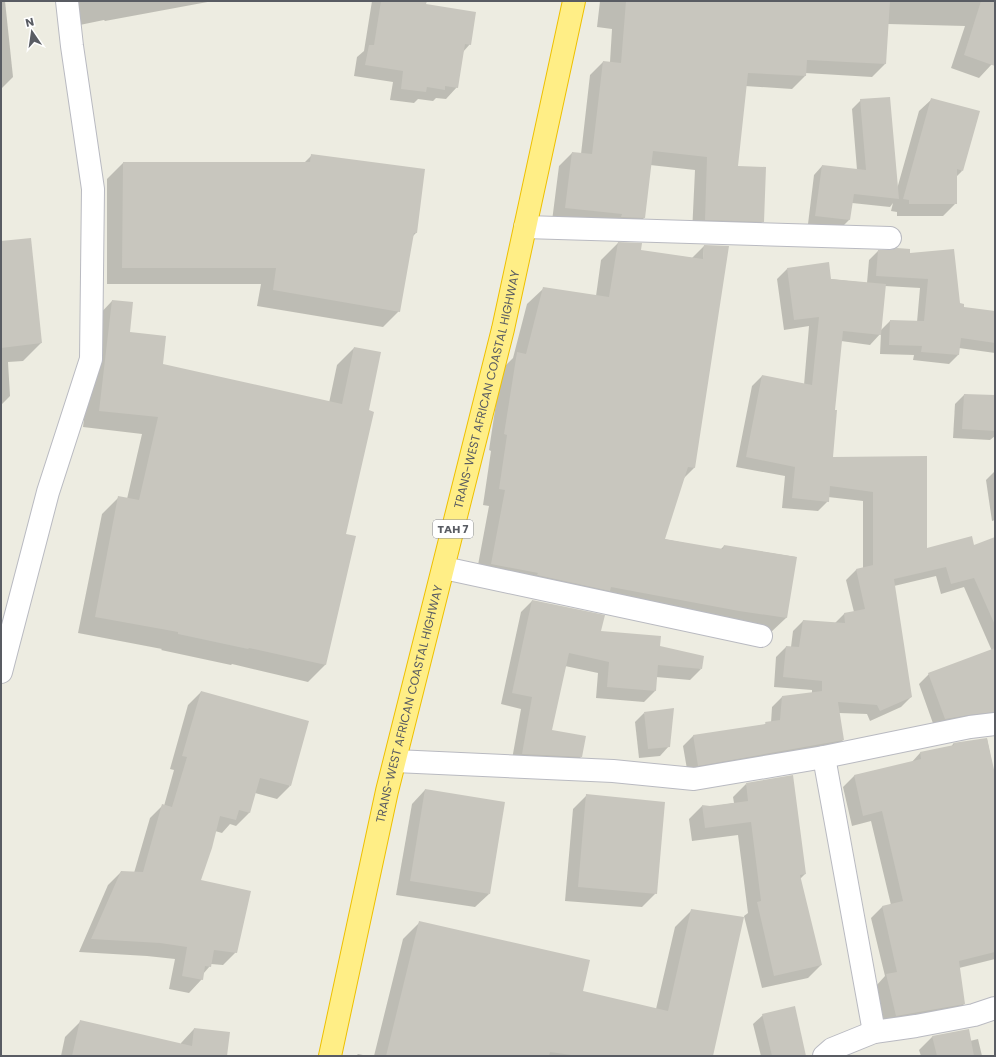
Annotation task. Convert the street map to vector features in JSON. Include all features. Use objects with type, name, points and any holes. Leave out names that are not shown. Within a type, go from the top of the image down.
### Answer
[{"type":"highway","name":"TRANS-WEST AFRICAN COASTAL HIGHWAY","points":[[330,1056],[395,761],[503,329],[574,1]]},
{"type":"street","points":[[1,672],[48,492],[91,359],[93,189],[72,46],[67,1]]},
{"type":"street","points":[[525,227],[890,238]]},
{"type":"street","points":[[444,568],[761,636]]},
{"type":"street","points":[[395,761],[613,771],[694,779],[824,757],[970,727],[995,724]]},
{"type":"street","points":[[824,757],[874,1032]]},
{"type":"street","points":[[824,1056],[832,1048],[874,1032],[974,1016],[995,1008]]},
{"type":"building","points":[[381,1],[427,1],[426,4],[476,12],[471,45],[465,44],[458,88],[445,86],[445,90],[427,87],[426,92],[401,89],[403,71],[365,65],[369,45],[374,45]]},
{"type":"building","points":[[626,1],[890,1],[886,64],[807,60],[806,76],[748,73],[738,166],[766,167],[764,222],[705,220],[707,157],[653,151],[645,218],[621,217],[622,214],[565,208],[572,152],[592,154],[603,61],[621,63]]},
{"type":"building","points":[[981,1],[995,1],[995,66],[964,55]]},
{"type":"building","points":[[890,97],[899,199],[854,194],[850,220],[815,216],[822,165],[866,170],[860,99]]},
{"type":"building","points":[[931,98],[980,111],[963,171],[957,169],[957,204],[909,204],[909,200],[903,199]]},
{"type":"building","points":[[311,154],[425,169],[417,233],[414,233],[400,312],[273,290],[276,268],[122,268],[123,162],[310,162]]},
{"type":"building","points":[[31,238],[42,343],[1,348],[1,241]]},
{"type":"building","points":[[618,242],[642,243],[641,250],[703,259],[704,245],[729,246],[695,468],[688,467],[665,539],[723,549],[724,545],[797,557],[787,618],[739,611],[611,587],[610,591],[537,575],[538,573],[491,564],[505,490],[499,489],[507,435],[504,434],[517,352],[526,354],[543,287],[609,297]]},
{"type":"building","points":[[897,248],[910,249],[910,253],[954,249],[960,303],[964,304],[964,307],[995,311],[995,343],[961,338],[959,355],[921,352],[922,346],[889,345],[890,320],[924,321],[928,279],[876,276],[878,250],[890,250]]},
{"type":"building","points":[[829,262],[831,279],[886,284],[881,335],[843,331],[835,410],[837,410],[833,457],[927,456],[927,548],[972,536],[974,545],[995,537],[995,625],[974,578],[951,584],[946,567],[894,579],[912,697],[880,711],[877,705],[838,702],[844,740],[698,766],[693,735],[766,724],[765,722],[780,720],[782,696],[822,691],[822,681],[783,677],[786,646],[799,647],[803,620],[845,623],[844,613],[865,609],[856,569],[873,565],[873,492],[830,486],[829,502],[792,498],[795,467],[746,457],[762,375],[812,385],[819,317],[794,320],[787,268]]},
{"type":"building","points":[[112,300],[133,302],[130,332],[166,336],[163,364],[342,404],[354,347],[381,352],[369,410],[374,412],[346,534],[356,536],[326,665],[178,634],[178,632],[95,617],[118,496],[139,500],[158,417],[99,411]]},
{"type":"building","points":[[964,394],[995,395],[995,431],[962,429]]},
{"type":"building","points":[[532,600],[605,615],[601,631],[661,636],[660,646],[704,656],[702,669],[658,665],[656,691],[607,687],[609,662],[569,653],[552,730],[586,736],[582,757],[522,754],[532,697],[512,693]]},
{"type":"building","points":[[995,648],[995,712],[945,719],[928,673]]},
{"type":"building","points":[[201,691],[309,721],[291,786],[260,778],[250,813],[239,810],[236,820],[220,816],[212,848],[201,880],[251,891],[237,953],[214,950],[211,967],[205,966],[203,980],[182,976],[187,947],[160,943],[91,939],[121,871],[143,872],[162,804],[172,807],[187,757],[182,756]]},
{"type":"building","points":[[674,708],[670,747],[648,749],[644,712]]},
{"type":"building","points":[[987,738],[995,774],[995,952],[959,961],[965,1004],[896,1016],[886,974],[897,972],[882,906],[903,901],[882,811],[863,816],[854,775],[921,759],[920,752],[954,745],[953,743]]},
{"type":"building","points":[[793,775],[806,874],[800,875],[822,965],[774,976],[757,902],[761,901],[751,822],[705,828],[702,805],[710,806],[748,801],[746,783]]},
{"type":"building","points":[[425,789],[505,802],[490,894],[410,881]]},
{"type":"building","points":[[586,794],[665,802],[657,894],[578,887]]},
{"type":"building","points":[[691,909],[744,917],[713,1056],[578,1056],[550,1052],[549,1056],[386,1056],[419,921],[590,960],[583,991],[668,1011]]},
{"type":"building","points":[[795,1006],[806,1056],[772,1056],[762,1014]]},
{"type":"building","points":[[80,1020],[192,1046],[194,1028],[230,1032],[227,1056],[72,1056]]},
{"type":"building","points":[[969,1029],[974,1056],[937,1056],[932,1036]]}]
